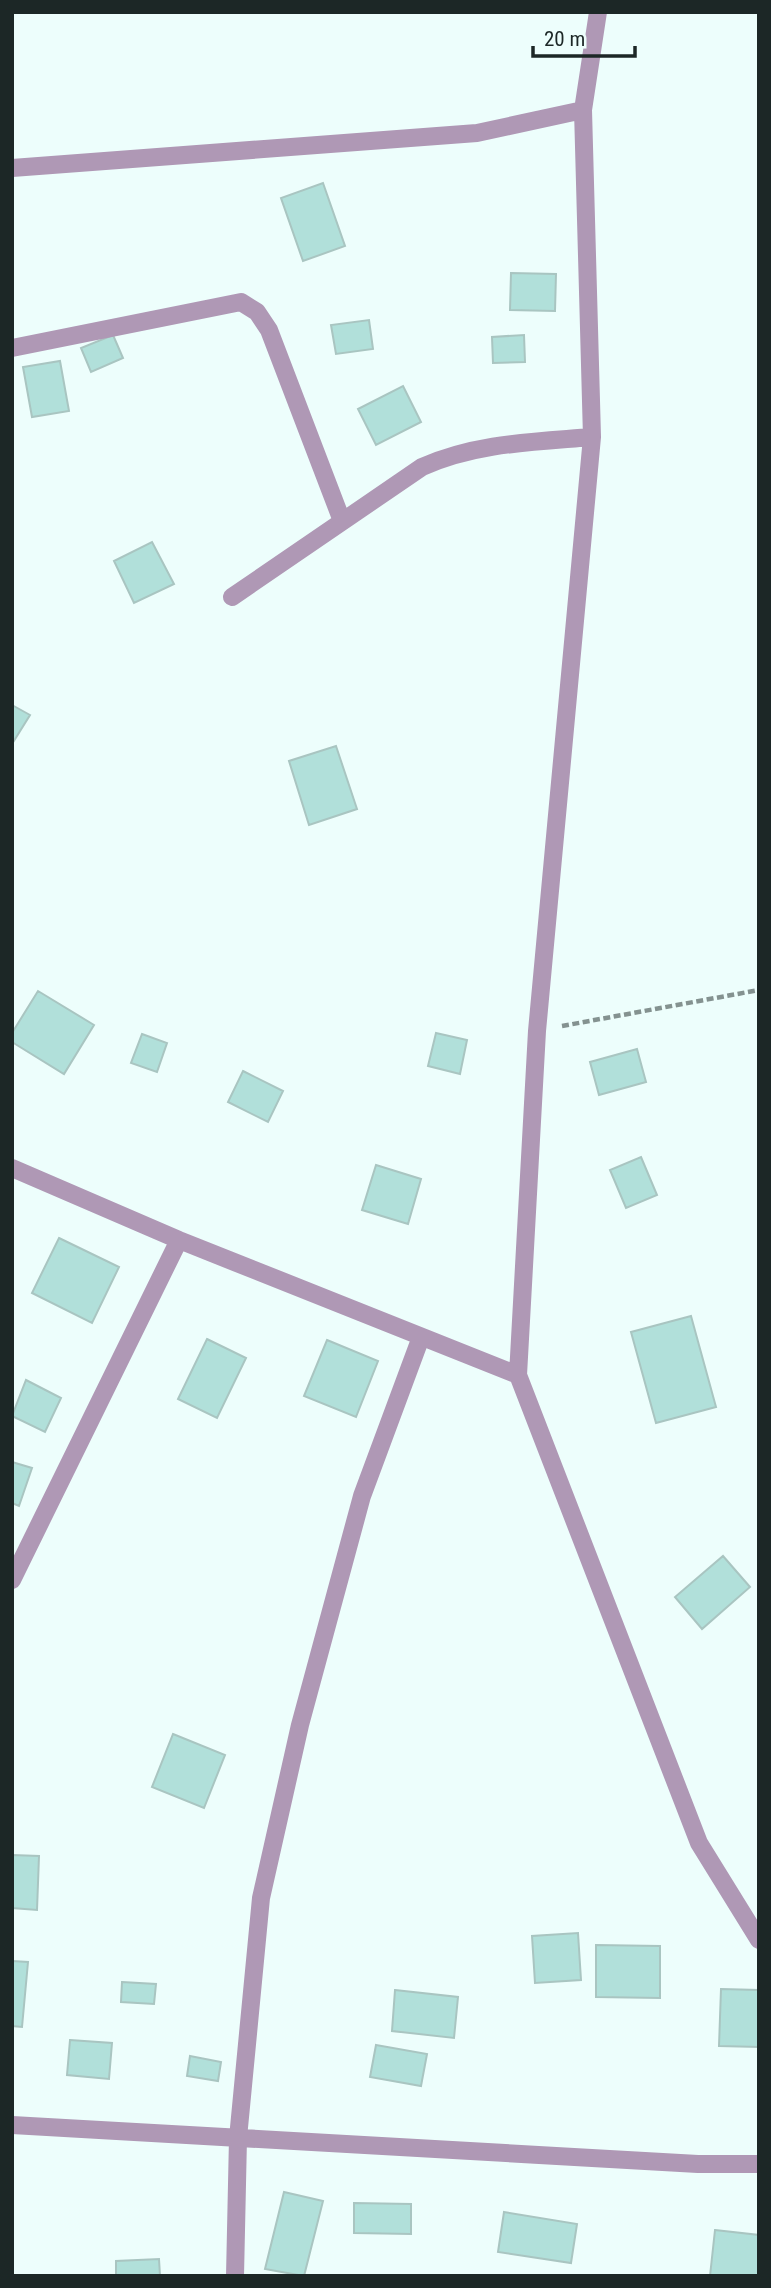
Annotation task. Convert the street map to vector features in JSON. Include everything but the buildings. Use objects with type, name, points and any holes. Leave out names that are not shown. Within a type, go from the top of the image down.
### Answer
[{"type":"street","points":[[598,12],[583,110],[592,437],[537,1031],[518,1375],[699,1843],[759,1940]]},
{"type":"street","points":[[12,168],[477,133],[583,110]]},
{"type":"street","points":[[12,348],[241,302],[257,312],[269,330],[342,521]]},
{"type":"street","points":[[232,597],[422,467],[452,454],[492,445],[592,437]]},
{"type":"street","points":[[12,1168],[179,1240],[518,1375]]},
{"type":"street","points":[[12,1580],[179,1240]]},
{"type":"street","points":[[235,2276],[238,2138],[261,1898],[300,1725],[362,1496],[421,1337]]},
{"type":"street","points":[[12,2126],[698,2164],[759,2164]]},
{"type":"path","points":[[537,1031],[759,990]]}]
